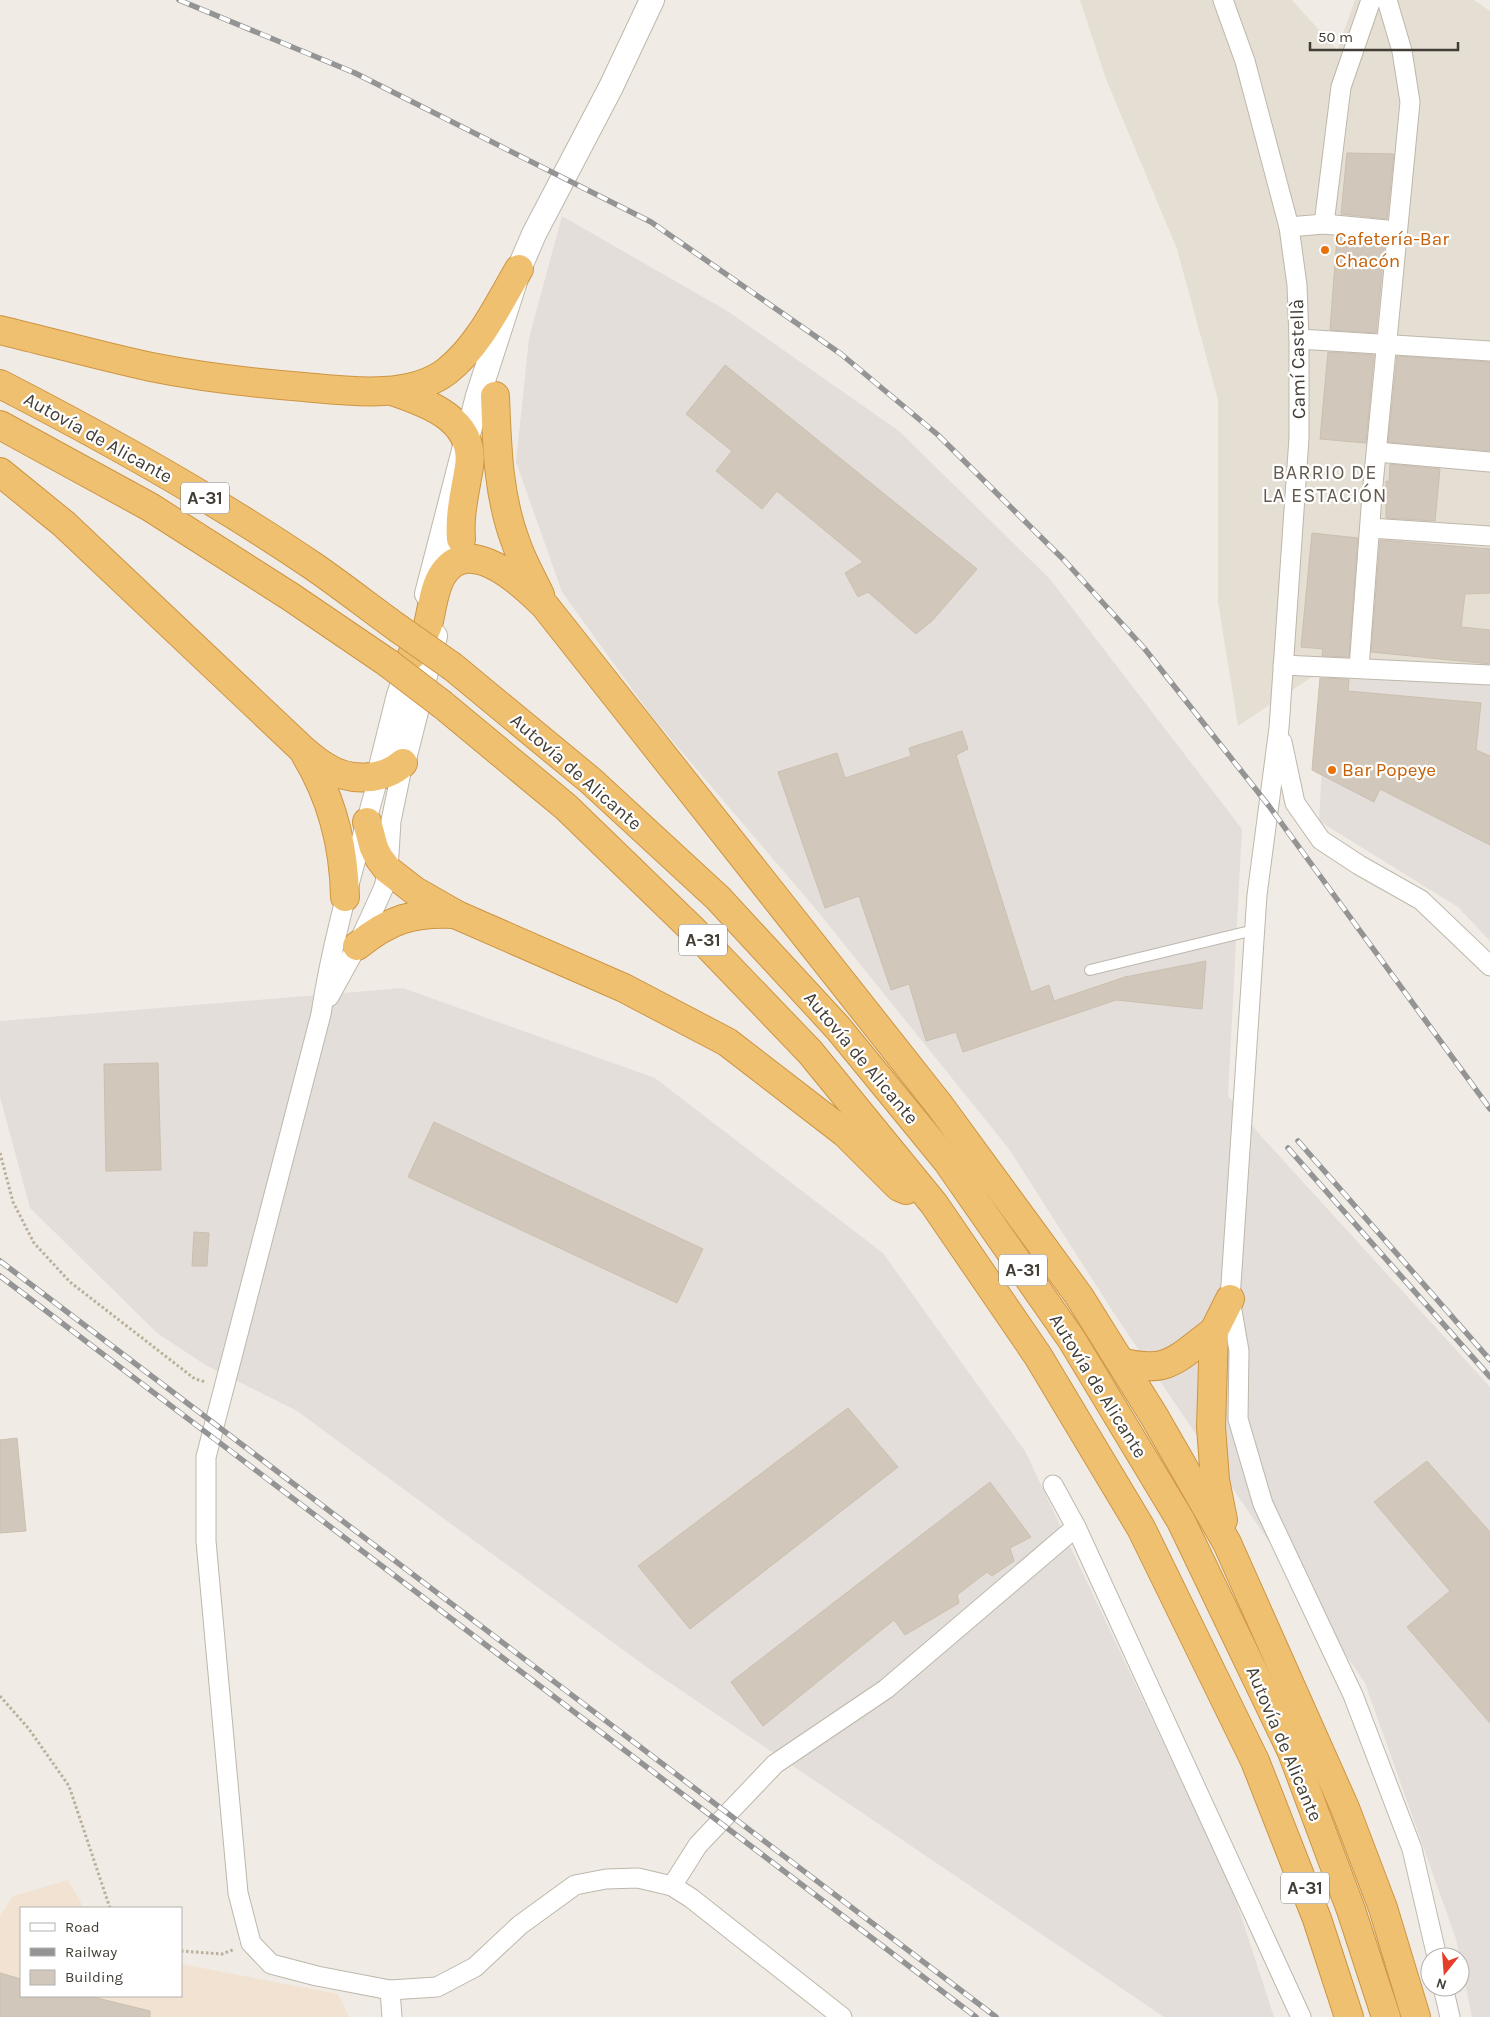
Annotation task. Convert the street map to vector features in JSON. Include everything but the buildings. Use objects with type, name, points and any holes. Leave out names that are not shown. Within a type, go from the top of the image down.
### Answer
[{"type":"highway","points":[[0,330],[151,367],[246,382],[342,390],[392,391],[432,380],[447,371],[461,358],[492,314],[519,269]]},
{"type":"highway","name":"Autovía de Alicante","points":[[0,384],[92,431],[235,516],[313,566],[453,667],[591,781],[718,898],[838,1028],[947,1161],[1072,1340],[1181,1521],[1292,1752],[1351,1910],[1386,2017]]},
{"type":"highway","points":[[392,391],[436,407],[455,422],[469,446],[469,465],[461,505],[457,552],[443,574],[427,625],[400,659]]},
{"type":"highway","points":[[495,396],[497,457],[506,511],[516,543],[545,606]]},
{"type":"highway","name":"Autovía de Alicante","points":[[0,425],[150,507],[292,597],[400,659],[442,705],[566,807],[691,928],[810,1052],[934,1204],[1038,1356],[1141,1528],[1255,1761],[1317,1919],[1349,2017]]},
{"type":"highway","points":[[0,472],[64,524],[301,748],[327,768],[360,777],[379,775],[396,769],[403,763]]},
{"type":"highway","points":[[457,552],[491,564],[509,573],[545,606],[940,1106],[1080,1296],[1228,1543],[1345,1808],[1383,1908],[1416,2017]]},
{"type":"highway","points":[[301,748],[316,773],[337,827],[344,863],[345,897]]},
{"type":"highway","points":[[367,822],[374,848],[388,870],[415,891],[457,915],[624,988],[727,1042],[845,1133],[900,1187],[934,1204]]},
{"type":"highway","points":[[357,946],[375,931],[391,922],[410,916],[430,913],[457,915]]},
{"type":"highway","points":[[1228,1543],[1215,1480],[1211,1427],[1214,1331],[1230,1299]]},
{"type":"highway","points":[[1120,1362],[1142,1368],[1168,1365],[1214,1331]]},
{"type":"street","points":[[652,0],[610,87],[534,234],[519,269],[491,351],[400,659],[399,695],[367,822],[345,897],[327,976],[321,1014],[206,1457],[204,1515],[238,1893],[250,1943],[271,1964],[317,1976],[390,1990],[437,1987],[475,1967],[520,1925],[575,1885],[606,1879],[638,1878],[672,1886],[691,1898],[842,2017]]},
{"type":"street","name":"Camí Castellà","points":[[1223,0],[1244,61],[1288,227],[1297,286],[1299,438],[1279,728]]},
{"type":"street","points":[[1324,224],[1341,87],[1371,0]]},
{"type":"street","points":[[1359,668],[1370,528],[1410,102],[1402,51],[1387,0]]},
{"type":"street","points":[[1288,227],[1324,224],[1398,231]]},
{"type":"street","points":[[321,1014],[357,946],[384,887],[388,870],[392,821],[403,763],[495,396],[507,306]]},
{"type":"street","points":[[1299,339],[1490,351]]},
{"type":"street","points":[[1377,452],[1490,462]]},
{"type":"street","points":[[1370,528],[1490,536]]},
{"type":"street","points":[[1283,665],[1490,675]]},
{"type":"street","points":[[1279,728],[1254,930],[1230,1299],[1239,1351],[1238,1419],[1263,1504],[1353,1695],[1412,1849],[1434,1947]]},
{"type":"street","points":[[1279,728],[1295,803],[1320,840],[1359,865],[1421,900],[1490,966]]},
{"type":"street","points":[[1053,1485],[1076,1527],[1301,2017]]},
{"type":"street","points":[[672,1886],[698,1845],[775,1764],[886,1689],[1076,1527]]},
{"type":"street","points":[[390,1990],[392,2017]]},
{"type":"street","points":[[1445,1997],[1450,2017]]},
{"type":"lane","points":[[1090,970],[1254,930]]},
{"type":"path","points":[[0,1153],[13,1202],[34,1243],[70,1282],[195,1379],[225,1388]]},
{"type":"path","points":[[0,1696],[30,1730],[69,1786],[110,1907]]},
{"type":"path","points":[[182,1951],[222,1954],[250,1943]]},
{"type":"shaded area","points":[[1080,0],[1292,0],[1337,50],[1355,0],[1474,0],[1490,11],[1490,679],[1324,669],[1238,726],[1218,602],[1218,400],[1177,249],[1106,79]]},
{"type":"shaded area","points":[[562,216],[729,312],[899,431],[1050,579],[1242,829],[1228,1096],[1261,1136],[1490,1387],[1490,2017],[1472,2017],[1468,1997],[1470,1997],[1470,1947],[1458,1947],[1365,1683],[1115,1315],[1009,1149],[814,907],[653,718],[562,592],[516,462],[529,338]]},
{"type":"shaded area","points":[[1327,674],[1490,684],[1490,941],[1458,907],[1319,821]]},
{"type":"shaded area","points":[[403,988],[655,1078],[883,1253],[1025,1451],[1232,1888],[1274,2017],[1164,2017],[645,1666],[297,1411],[207,1366],[157,1333],[30,1208],[0,1097],[0,1021]]},
{"type":"shaded area","points":[[68,1880],[83,1907],[20,1907],[20,1997],[182,1997],[182,1964],[338,1994],[349,2017],[0,2017],[0,1916],[13,1896]]},
{"type":"railway","points":[[179,0],[355,73],[651,222],[841,354],[938,435],[1064,560],[1144,648],[1269,806],[1490,1109]]},
{"type":"railway","points":[[1298,1141],[1490,1360]]},
{"type":"railway","points":[[1288,1148],[1490,1377]]},
{"type":"railway","points":[[0,1261],[996,2017]]},
{"type":"railway","points":[[0,1276],[976,2017]]},
{"type":"place","name":"Cafetería-Bar Chacón","points":[[1325,250]]},
{"type":"place","name":"Bar Popeye","points":[[1332,770]]},
{"type":"district","name":"BARRIO DE LA ESTACIÓN","points":[[1325,484]]}]
